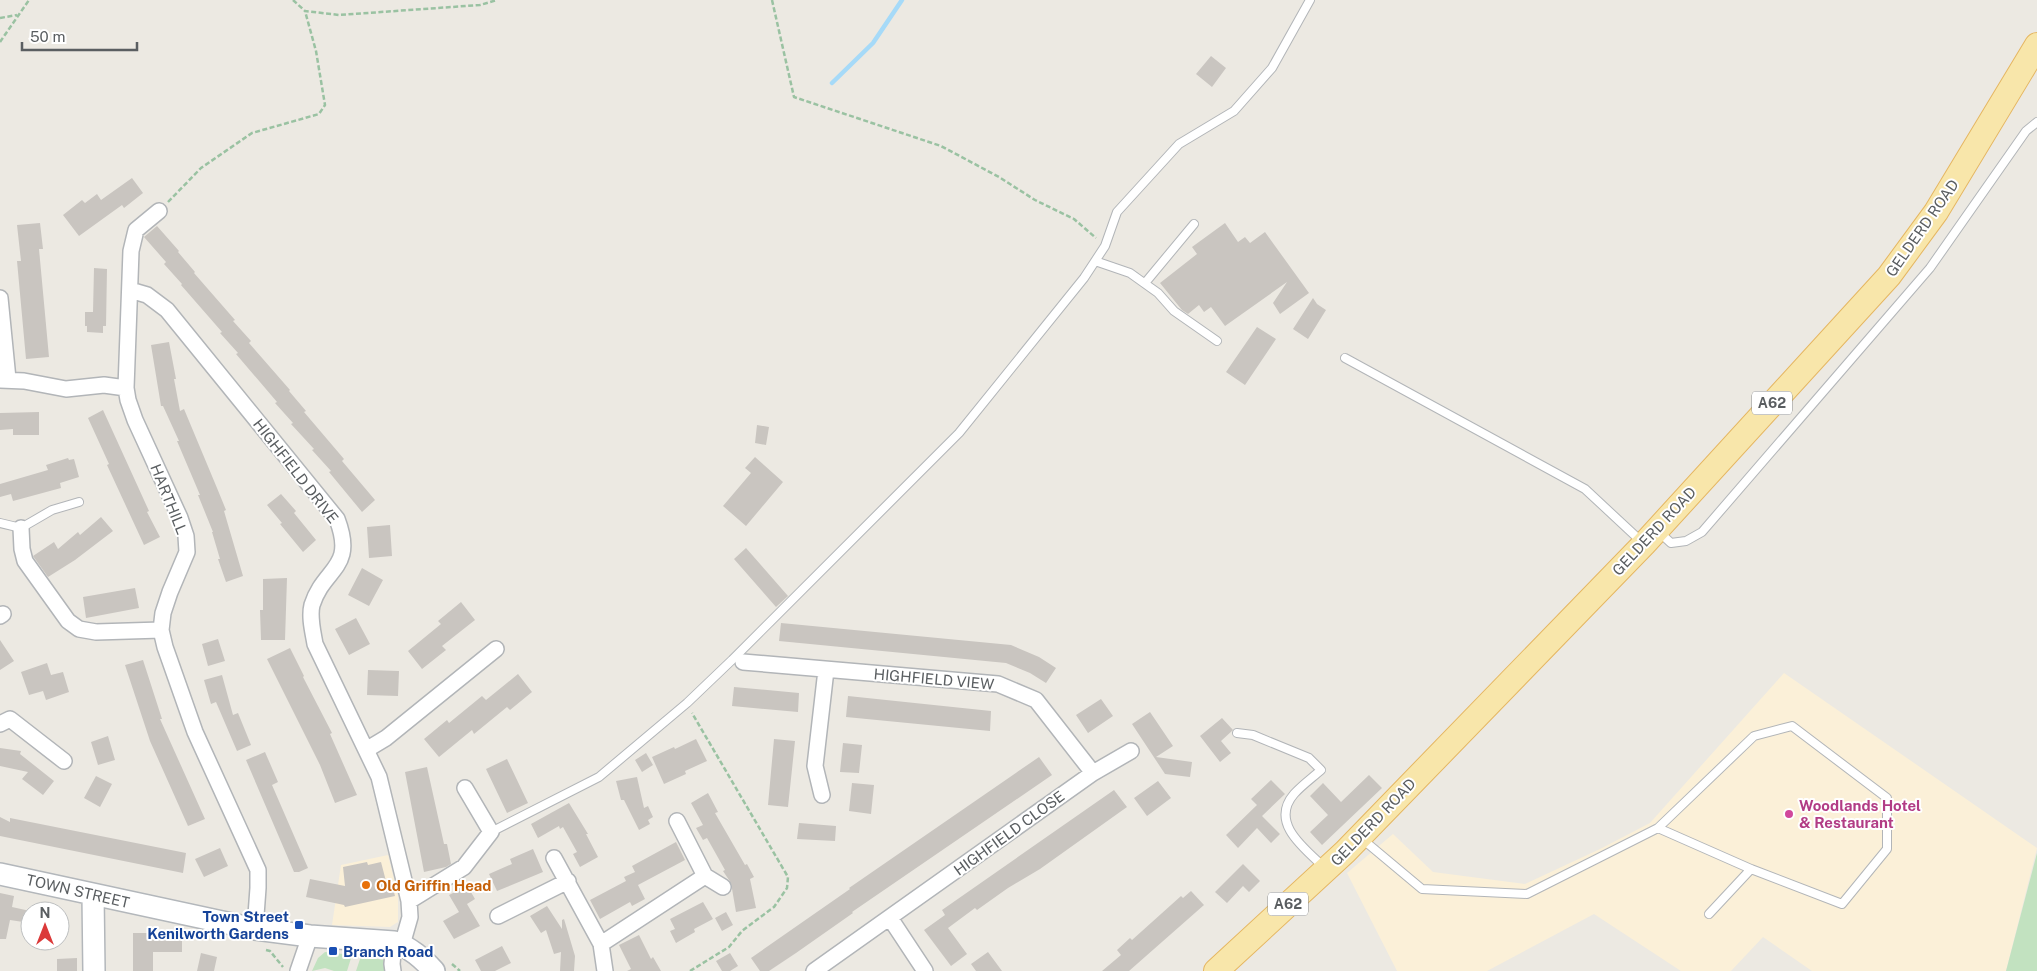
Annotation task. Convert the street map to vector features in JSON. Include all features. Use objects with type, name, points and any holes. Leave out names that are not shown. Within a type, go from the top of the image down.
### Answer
[{"type":"main road","name":"GELDERD ROAD","points":[[1216,971],[1360,837],[1650,537],[1889,276],[1936,212],[2037,45]]},
{"type":"main road","name":"TOWN STREET","points":[[0,874],[255,930],[398,943]]},
{"type":"main road","points":[[93,895],[94,971]]},
{"type":"main road","points":[[398,943],[420,956],[434,971]]},
{"type":"street","name":"HARTHILL","points":[[160,211],[136,230],[131,251],[126,388],[135,420],[180,518],[186,536],[187,552],[170,592],[163,613],[161,630],[165,647],[195,732],[258,870],[255,930]]},
{"type":"street","name":"HIGHFIELD DRIVE","points":[[130,290],[147,295],[167,310],[337,519],[344,544],[341,557],[312,605],[311,623],[315,644],[379,777],[384,792],[409,901],[410,917],[398,943],[392,964],[393,971]]},
{"type":"street","points":[[0,298],[4,379],[66,389],[104,385],[126,388]]},
{"type":"street","points":[[21,528],[22,549],[25,561],[68,621],[79,629],[96,632],[161,630]]},
{"type":"street","points":[[366,750],[386,738],[496,649]]},
{"type":"street","name":"HIGHFIELD VIEW","points":[[743,662],[998,684],[1036,700],[1093,773]]},
{"type":"street","points":[[822,795],[815,766],[826,670]]},
{"type":"street","points":[[0,724],[10,719],[64,761]]},
{"type":"street","name":"HIGHFIELD CLOSE","points":[[814,971],[1093,773],[1131,751]]},
{"type":"street","points":[[409,901],[464,867],[492,832],[465,788]]},
{"type":"street","points":[[677,821],[704,876],[723,887]]},
{"type":"street","points":[[554,858],[601,944],[605,971]]},
{"type":"street","points":[[601,944],[704,876]]},
{"type":"street","points":[[498,916],[568,881]]},
{"type":"street","points":[[890,918],[925,971]]},
{"type":"street","points":[[298,971],[310,936]]},
{"type":"lane","points":[[492,832],[599,777],[687,703],[959,433],[1084,278],[1104,246],[1117,212],[1179,144],[1234,111],[1272,68],[1310,0]]},
{"type":"lane","points":[[1345,358],[1585,489],[1650,537],[1671,543],[1686,542],[1702,532],[1930,268],[2026,131],[2037,122]]},
{"type":"lane","points":[[1145,283],[1194,224]]},
{"type":"lane","points":[[1095,261],[1130,273],[1158,293],[1174,311],[1217,340]]},
{"type":"lane","points":[[0,523],[21,528],[52,510],[79,502]]},
{"type":"lane","points":[[1360,837],[1422,889],[1527,894],[1658,828],[1754,736],[1792,726],[1887,798],[1887,849],[1842,904],[1751,869],[1658,828]]},
{"type":"lane","points":[[1237,733],[1253,735],[1309,758],[1321,770],[1293,795],[1284,813],[1287,828],[1326,870]]},
{"type":"lane","points":[[1708,914],[1751,869]]},
{"type":"path","points":[[0,42],[29,0]]},
{"type":"path","points":[[160,211],[201,168],[252,133],[319,114],[325,105],[316,51],[305,11],[293,0]]},
{"type":"path","points":[[305,11],[339,15],[480,4],[497,0]]},
{"type":"path","points":[[772,0],[794,96],[941,146],[999,177],[1035,200],[1074,219],[1104,246]]},
{"type":"path","points":[[0,18],[19,15]]},
{"type":"path","points":[[687,703],[788,877],[787,888],[774,907],[742,931],[729,947],[690,971]]},
{"type":"shaded area","points":[[1784,673],[2037,848],[2006,971],[1812,971],[1763,937],[1731,971],[1681,971],[1594,914],[1487,971],[1397,971],[1347,873],[1393,834],[1433,872],[1525,884],[1650,823]]},
{"type":"shaded area","points":[[388,855],[398,896],[398,922],[390,927],[332,925],[341,865]]},
{"type":"green space","points":[[2037,853],[2037,971],[2006,971]]},
{"type":"green space","points":[[325,952],[352,955],[347,971],[334,971],[325,968],[312,971],[318,958]]},
{"type":"green space","points":[[361,956],[384,960],[387,971],[356,971]]},
{"type":"building","points":[[1211,56],[1226,68],[1212,87],[1196,74]]},
{"type":"building","points":[[132,178],[143,193],[124,208],[122,205],[79,236],[63,215],[82,200],[85,203],[97,194],[101,200]]},
{"type":"building","points":[[40,223],[43,249],[39,249],[49,357],[26,359],[17,261],[21,261],[17,225]]},
{"type":"building","points":[[1225,223],[1238,242],[1245,237],[1250,243],[1265,232],[1309,293],[1280,314],[1273,303],[1287,282],[1225,326],[1211,307],[1204,312],[1199,305],[1188,314],[1182,310],[1160,283],[1197,254],[1192,247]]},
{"type":"building","points":[[157,226],[179,251],[194,273],[235,320],[233,321],[251,341],[249,343],[290,390],[306,411],[304,412],[344,459],[342,461],[375,500],[362,512],[329,472],[331,471],[312,450],[314,449],[291,424],[293,423],[275,403],[277,402],[236,354],[238,353],[220,333],[222,332],[181,285],[164,264],[166,262],[144,237]]},
{"type":"building","points":[[94,268],[107,269],[106,326],[103,326],[103,333],[87,332],[87,326],[85,326],[85,312],[93,312]]},
{"type":"building","points":[[1313,298],[1317,304],[1326,310],[1308,339],[1293,329]]},
{"type":"building","points":[[1257,327],[1276,339],[1245,385],[1226,372]]},
{"type":"building","points":[[169,342],[180,411],[184,409],[226,510],[224,511],[243,576],[226,582],[218,559],[220,559],[213,532],[198,495],[200,495],[177,441],[179,441],[163,406],[161,406],[151,345]]},
{"type":"building","points":[[103,410],[149,511],[147,512],[160,537],[144,545],[107,465],[109,464],[88,418]]},
{"type":"building","points":[[39,412],[39,435],[13,435],[13,429],[0,430],[0,413]]},
{"type":"building","points":[[757,425],[769,427],[766,445],[755,443]]},
{"type":"building","points":[[755,457],[783,482],[746,526],[723,506],[751,473],[745,468]]},
{"type":"building","points":[[68,458],[69,460],[74,459],[79,477],[60,483],[61,488],[13,501],[11,494],[0,497],[0,484],[48,470],[46,465]]},
{"type":"building","points":[[281,494],[296,511],[294,513],[316,540],[303,552],[267,505]]},
{"type":"building","points":[[101,517],[113,531],[75,560],[48,577],[33,556],[54,542],[58,549],[78,532],[80,535]]},
{"type":"building","points":[[390,525],[392,556],[369,558],[367,527]]},
{"type":"building","points":[[746,548],[788,596],[776,607],[734,559]]},
{"type":"building","points":[[362,568],[383,580],[369,606],[348,595]]},
{"type":"building","points":[[287,578],[285,640],[261,640],[260,610],[263,610],[263,579]]},
{"type":"building","points":[[135,588],[139,608],[86,618],[83,597]]},
{"type":"building","points":[[461,602],[475,620],[442,646],[446,650],[422,669],[408,651],[441,624],[438,621]]},
{"type":"building","points":[[356,618],[370,644],[349,655],[335,629]]},
{"type":"building","points":[[781,623],[1011,645],[1039,657],[1056,668],[1046,683],[1030,673],[1006,663],[779,641]]},
{"type":"building","points":[[218,639],[225,661],[208,666],[202,644]]},
{"type":"building","points":[[0,640],[14,661],[0,670]]},
{"type":"building","points":[[290,648],[332,733],[330,734],[357,795],[335,803],[320,765],[267,659]]},
{"type":"building","points":[[143,660],[162,719],[160,719],[205,819],[188,826],[150,741],[125,665]]},
{"type":"building","points":[[47,663],[51,675],[63,672],[69,692],[46,700],[43,691],[29,695],[21,672]]},
{"type":"building","points":[[368,670],[399,671],[398,696],[367,695]]},
{"type":"building","points":[[518,674],[532,692],[510,710],[507,707],[474,734],[472,730],[439,757],[424,739],[447,720],[449,723],[482,696],[486,700]]},
{"type":"building","points":[[222,675],[233,715],[238,713],[251,745],[237,751],[216,702],[211,704],[204,680]]},
{"type":"building","points":[[734,687],[799,693],[798,712],[732,706]]},
{"type":"building","points":[[848,696],[991,711],[990,731],[846,717]]},
{"type":"building","points":[[1101,699],[1113,716],[1088,733],[1076,715]]},
{"type":"building","points":[[1150,712],[1173,746],[1156,757],[1192,762],[1190,777],[1165,774],[1132,724]]},
{"type":"building","points":[[1222,718],[1233,730],[1221,741],[1231,753],[1220,762],[1200,736]]},
{"type":"building","points":[[108,736],[115,760],[98,765],[91,742]]},
{"type":"building","points":[[696,739],[707,761],[685,771],[686,774],[664,784],[652,757]]},
{"type":"building","points":[[774,739],[795,741],[788,807],[768,805]]},
{"type":"building","points":[[843,743],[862,745],[859,773],[840,772]]},
{"type":"building","points":[[0,748],[21,751],[20,754],[54,781],[43,795],[22,779],[28,772],[0,766]]},
{"type":"building","points":[[265,752],[278,782],[272,785],[308,868],[299,872],[294,872],[246,760]]},
{"type":"building","points":[[646,753],[653,765],[642,772],[635,760]]},
{"type":"building","points":[[1039,757],[1052,775],[852,912],[796,953],[769,971],[760,971],[751,958]]},
{"type":"building","points":[[507,759],[528,803],[507,813],[486,769]]},
{"type":"building","points":[[427,767],[444,844],[447,844],[451,864],[424,872],[405,772]]},
{"type":"building","points":[[1369,775],[1382,788],[1322,845],[1310,832],[1328,815],[1310,796],[1323,783],[1341,802]]},
{"type":"building","points":[[96,776],[112,784],[100,807],[84,798]]},
{"type":"building","points":[[637,777],[644,808],[648,806],[653,817],[648,820],[650,824],[639,830],[624,800],[621,800],[616,781]]},
{"type":"building","points":[[1271,780],[1285,794],[1262,816],[1280,834],[1271,843],[1257,828],[1238,848],[1226,835],[1257,805],[1251,799]]},
{"type":"building","points":[[1158,781],[1171,798],[1147,816],[1134,798]]},
{"type":"building","points":[[852,783],[874,785],[871,814],[849,811]]},
{"type":"building","points":[[1114,790],[1127,807],[1040,869],[1008,888],[977,910],[975,908],[948,928],[967,954],[951,966],[924,930],[945,915],[942,910]]},
{"type":"building","points":[[708,793],[718,812],[715,813],[754,877],[750,879],[756,908],[736,912],[731,883],[723,871],[725,870],[707,838],[703,840],[696,828],[703,825],[691,803]]},
{"type":"building","points":[[569,803],[588,834],[586,834],[598,857],[580,867],[573,854],[577,852],[563,827],[560,829],[559,826],[538,838],[531,824]]},
{"type":"building","points":[[0,817],[10,822],[10,818],[186,853],[183,873],[0,836]]},
{"type":"building","points":[[799,823],[836,826],[835,841],[797,839]]},
{"type":"building","points":[[676,842],[685,860],[638,885],[645,899],[632,906],[630,902],[600,919],[590,900],[626,881],[624,877],[635,872],[632,866]]},
{"type":"building","points":[[220,848],[228,866],[204,877],[195,859]]},
{"type":"building","points":[[533,849],[543,872],[497,891],[489,874],[512,864],[510,859]]},
{"type":"building","name":"Old Griffin Head","points":[[367,862],[368,865],[381,862],[387,885],[392,884],[395,896],[345,907],[344,905],[306,897],[310,879],[345,886],[343,867]]},
{"type":"building","points":[[1243,864],[1260,881],[1249,892],[1243,886],[1227,903],[1215,892]]},
{"type":"building","points":[[465,882],[475,899],[467,904],[480,926],[454,939],[443,921],[459,912],[449,895],[457,891],[455,888]]},
{"type":"building","points":[[1191,891],[1204,905],[1129,971],[1102,971],[1121,955],[1117,950],[1130,938],[1132,940],[1181,896],[1183,898]]},
{"type":"building","points":[[0,893],[14,896],[12,907],[20,909],[20,922],[10,920],[6,939],[0,939]]},
{"type":"building","points":[[703,902],[713,919],[694,929],[695,932],[676,943],[670,931],[675,929],[670,919]]},
{"type":"building","points":[[547,906],[562,929],[562,920],[564,919],[575,956],[574,971],[560,971],[561,952],[554,954],[546,930],[541,933],[530,916]]},
{"type":"building","points":[[726,912],[733,925],[722,931],[715,918]]},
{"type":"building","points":[[133,933],[162,933],[162,940],[182,940],[182,952],[153,952],[153,971],[133,971]]},
{"type":"building","points":[[639,935],[651,959],[653,957],[661,971],[627,971],[631,969],[619,945]]},
{"type":"building","points":[[502,946],[511,963],[495,971],[481,971],[475,960]]},
{"type":"building","points":[[988,952],[1002,971],[976,971],[971,964]]},
{"type":"building","points":[[201,953],[217,957],[214,971],[197,971]]},
{"type":"building","points":[[730,953],[738,966],[730,971],[722,971],[716,961]]},
{"type":"building","points":[[77,958],[77,971],[57,971],[57,959]]},
{"type":"waterway","points":[[832,83],[873,43],[902,0]]},
{"type":"place","name":"Woodlands Hotel & Restaurant","points":[[1789,814]]},
{"type":"place","name":"Old Griffin Head","points":[[366,885]]},
{"type":"place","name":"Town Street Kenilworth Gardens","points":[[299,925]]},
{"type":"place","name":"Branch Road","points":[[333,951]]}]
